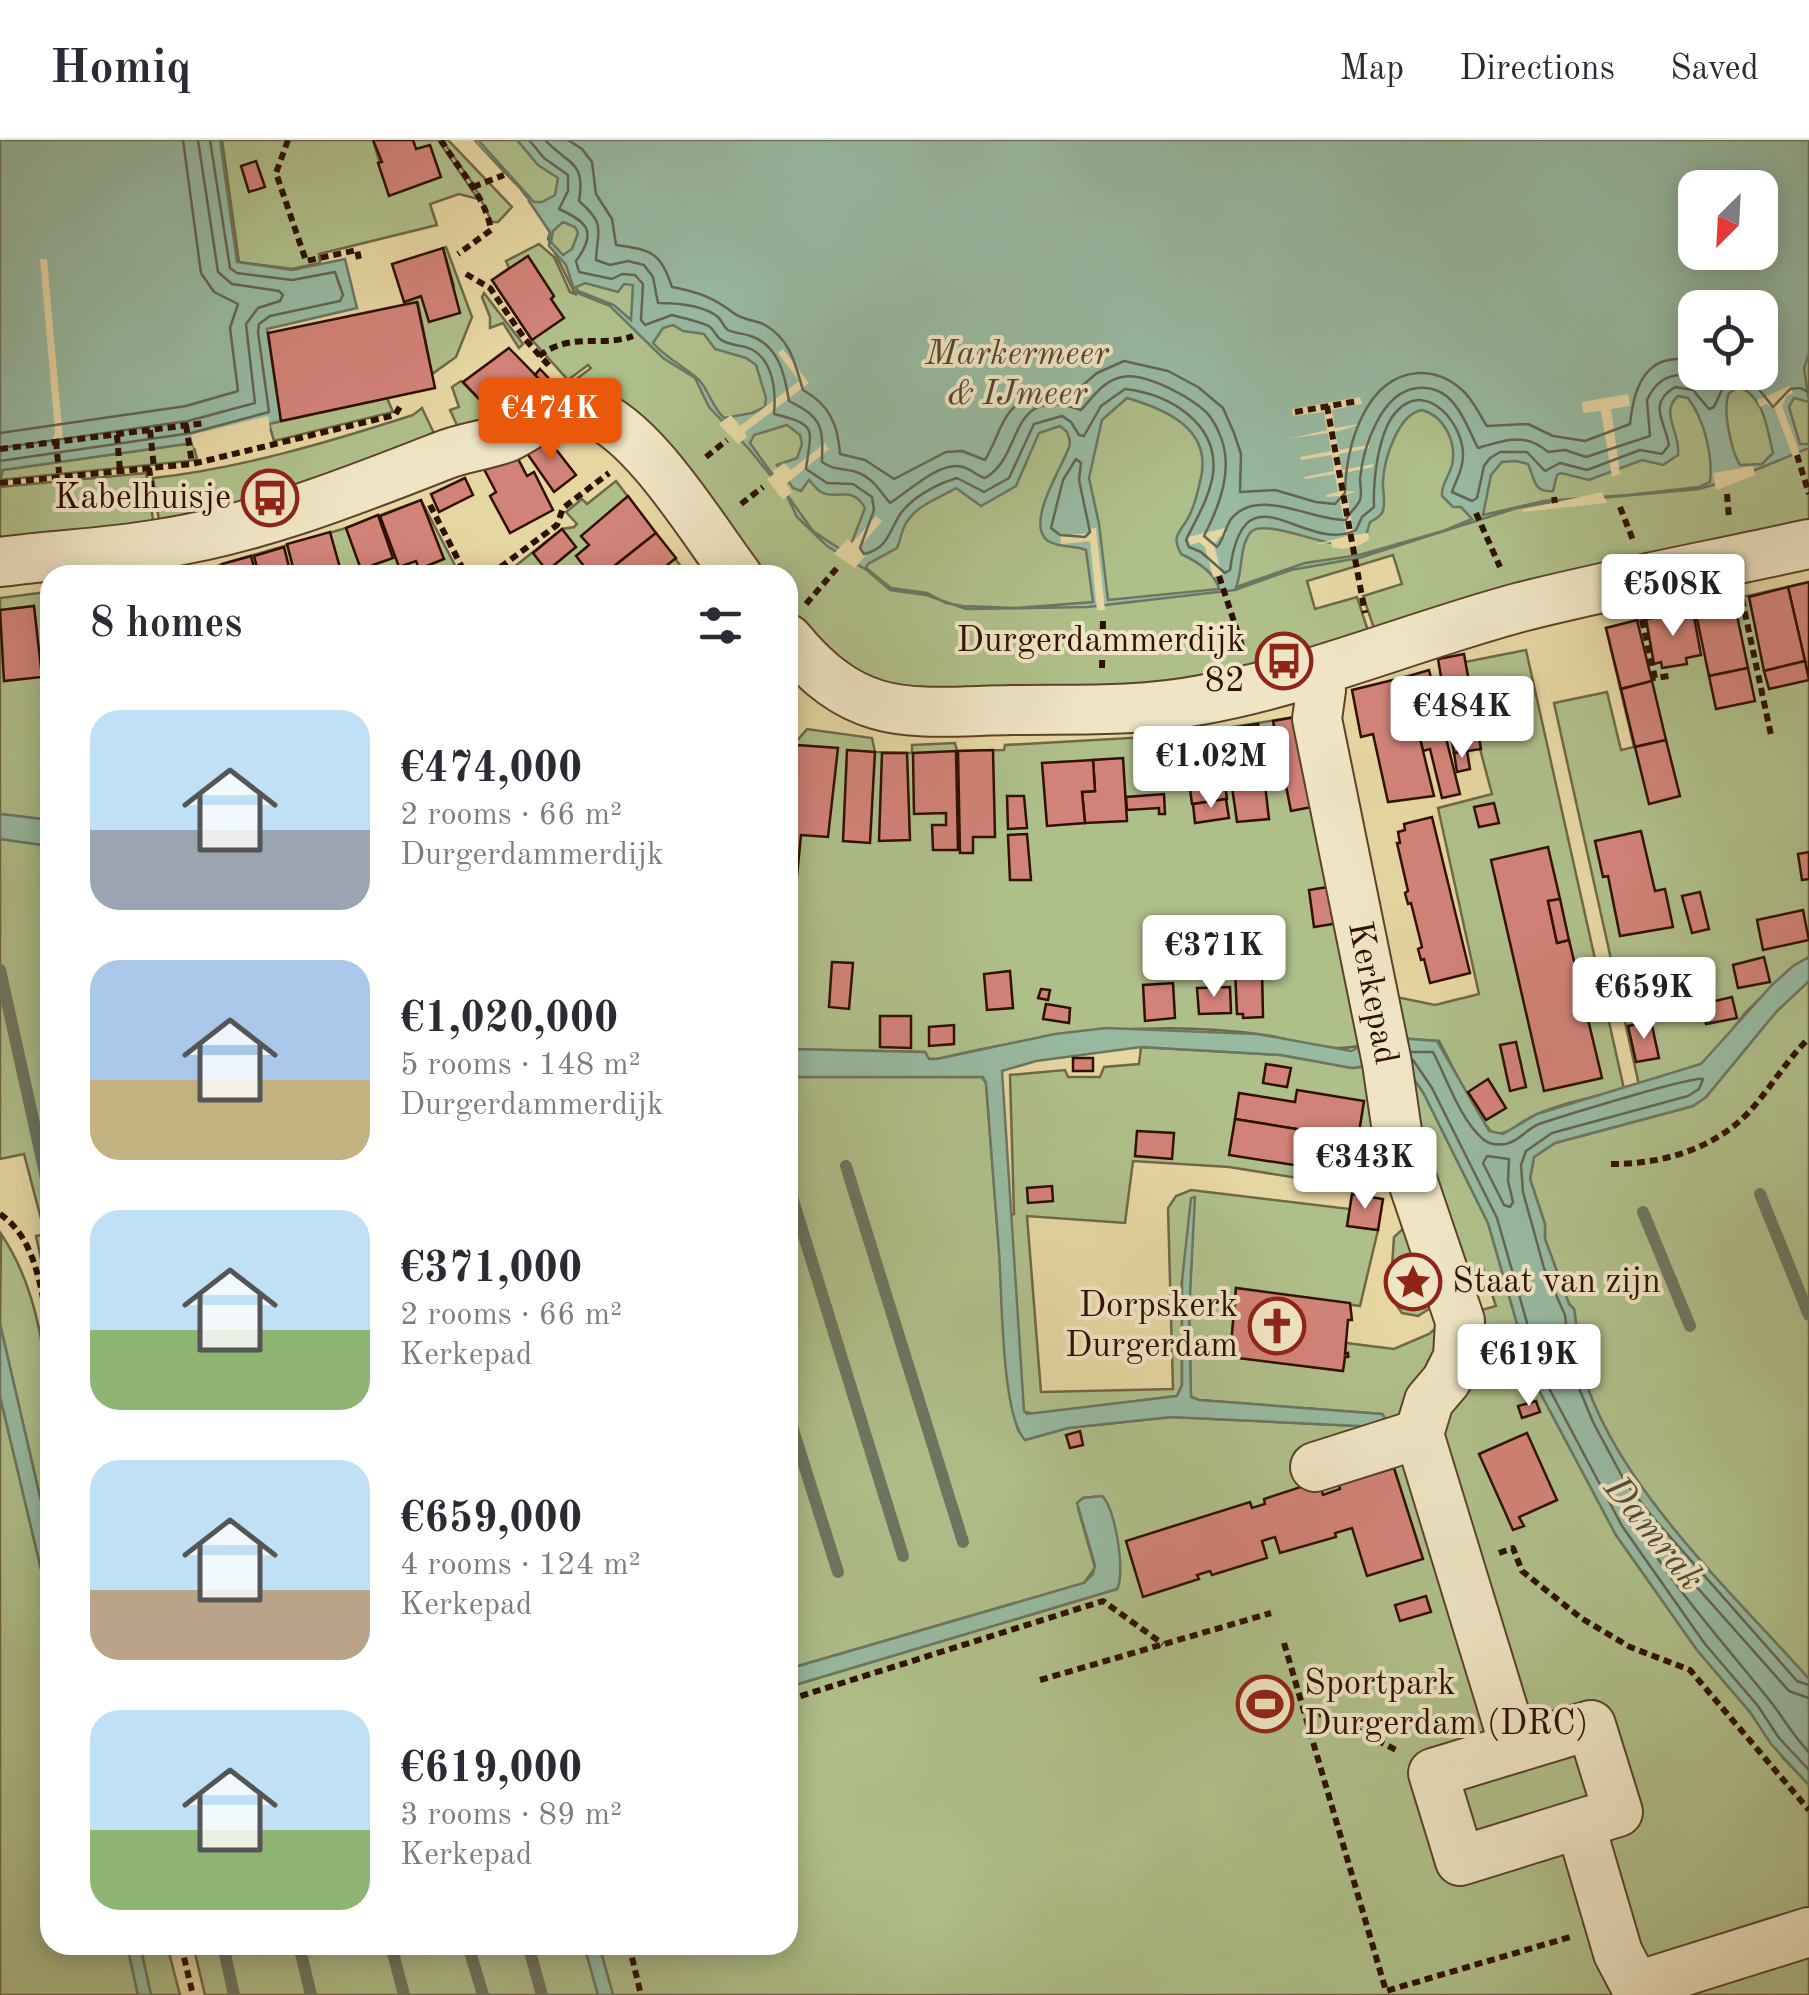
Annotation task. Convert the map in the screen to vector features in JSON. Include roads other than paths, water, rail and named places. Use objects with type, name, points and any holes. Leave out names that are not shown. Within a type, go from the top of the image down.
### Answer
[{"type":"street","points":[[0,562],[159,544],[250,524],[326,500],[454,451],[501,439],[542,415],[566,409],[599,416],[642,448],[730,565]]},
{"type":"street","points":[[798,637],[820,676],[847,694],[880,707],[911,712],[1172,704],[1316,672],[1474,620],[1809,544]]},
{"type":"street","name":"Kerkepad","points":[[1316,672],[1321,690],[1317,719],[1398,1138],[1460,1320],[1458,1357],[1420,1425]]},
{"type":"street","points":[[1314,1466],[1420,1425],[1451,1569],[1515,1748]]},
{"type":"street","points":[[1591,1725],[1618,1812],[1460,1860],[1433,1773],[1515,1748],[1591,1725]]},
{"type":"street","points":[[1580,1824],[1618,1954],[1639,1990],[1809,1932]]},
{"type":"water","points":[[0,140],[220,140],[237,262],[292,270],[345,259],[357,308],[267,329],[281,421],[193,443],[3,470],[0,474]]},
{"type":"water","name":"Markermeer & IJmeer","points":[[473,140],[478,140],[534,202],[542,202],[555,195],[558,178],[538,165],[517,140],[1809,140],[1809,354],[1804,368],[1809,402],[1794,398],[1789,407],[1800,444],[1809,444],[1809,448],[1699,489],[1517,508],[1359,558],[1291,570],[1235,590],[1088,607],[966,609],[952,604],[1016,608],[1093,602],[1086,550],[1048,541],[1040,522],[1047,495],[1070,445],[1067,432],[1060,426],[1039,433],[1016,486],[981,506],[956,488],[916,511],[906,523],[897,548],[866,568],[891,588],[927,593],[940,600],[890,590],[827,546],[797,517],[787,496],[709,407],[695,378],[663,358],[610,306],[575,292],[566,265],[549,246],[550,232],[521,189]],"holes":[[[563,222],[575,227],[578,233],[572,249],[563,255],[551,242],[553,231]],[[585,283],[618,292],[624,284],[633,285],[631,320],[614,305],[576,287]],[[673,325],[704,334],[715,349],[756,365],[765,407],[724,418],[701,382],[653,343],[663,328]],[[1678,396],[1688,398],[1699,416],[1710,460],[1710,482],[1699,487],[1544,501],[1483,515],[1491,475],[1502,462],[1528,464],[1536,484],[1546,491],[1553,491],[1561,473],[1589,480],[1642,460],[1663,465],[1678,455],[1670,409]],[[1127,398],[1158,409],[1184,425],[1194,436],[1203,464],[1195,501],[1177,543],[1181,554],[1209,572],[1219,589],[1108,600],[1089,478],[1102,420]],[[1422,410],[1442,424],[1451,439],[1453,456],[1442,496],[1472,519],[1359,555],[1305,563],[1236,587],[1244,546],[1256,529],[1279,530],[1334,543],[1366,536],[1370,522],[1383,509],[1389,450],[1406,420]],[[787,425],[800,435],[802,444],[797,458],[777,465],[793,488],[801,491],[809,480],[819,491],[849,495],[860,501],[865,508],[850,547],[843,551],[813,531],[750,443],[754,435]]]},
{"type":"water","points":[[0,814],[40,819],[40,845],[0,839]]},
{"type":"water","name":"Damrak","points":[[1809,957],[1809,981],[1776,1012],[1706,1097],[1693,1106],[1555,1143],[1534,1157],[1530,1179],[1545,1224],[1545,1239],[1574,1309],[1582,1370],[1620,1454],[1679,1535],[1809,1679],[1809,1785],[1771,1744],[1750,1712],[1697,1650],[1616,1535],[1533,1379],[1488,1223],[1423,1092],[1401,1061],[1352,1068],[1281,1055],[1141,1047],[1036,1061],[1002,1071],[1027,1414],[1177,1396],[1182,1385],[1182,1281],[1191,1198],[1195,1197],[1189,1313],[1191,1397],[1382,1414],[1385,1418],[1379,1427],[1171,1417],[1068,1428],[1025,1440],[1011,1406],[1007,1380],[983,1077],[798,1077],[798,1049],[925,1052],[929,1059],[937,1059],[1055,1034],[1106,1028],[1257,1034],[1351,1051],[1368,1043],[1397,1038],[1437,1041],[1489,1131],[1503,1134],[1537,1114],[1701,1064],[1793,966]]},
{"type":"water","points":[[0,1324],[40,1497],[40,1565],[0,1396]]},
{"type":"water","points":[[1102,1496],[1107,1502],[1118,1541],[1117,1589],[798,1684],[798,1666],[1084,1583],[1095,1565],[1077,1503],[1083,1498]]},
{"type":"water","points":[[129,1955],[142,1955],[151,1995],[138,1995]]},
{"type":"water","points":[[587,1955],[602,1955],[613,1995],[598,1995]]},
{"type":"waterway","points":[[0,970],[40,1151]]},
{"type":"waterway","points":[[846,1166],[963,1542]]},
{"type":"waterway","points":[[1760,1194],[1809,1315]]},
{"type":"waterway","points":[[1643,1212],[1690,1326]]},
{"type":"waterway","points":[[798,1216],[903,1556]]},
{"type":"waterway","points":[[798,1446],[838,1572]]},
{"type":"waterway","points":[[225,1955],[234,1995]]},
{"type":"waterway","points":[[301,1955],[311,1995]]},
{"type":"waterway","points":[[394,1955],[404,1995]]},
{"type":"waterway","points":[[471,1955],[483,1995]]},
{"type":"waterway","points":[[531,1955],[542,1995]]},
{"type":"place","name":"Kabelhuisje","points":[[270,498]]},
{"type":"place","name":"Durgerdammerdijk 82","points":[[1284,661]]},
{"type":"place","name":"Staat van zijn","points":[[1413,1282]]},
{"type":"place","name":"Dorpskerk Durgerdam","points":[[1277,1326]]},
{"type":"place","name":"Sportpark Durgerdam (DRC)","points":[[1265,1704]]}]
